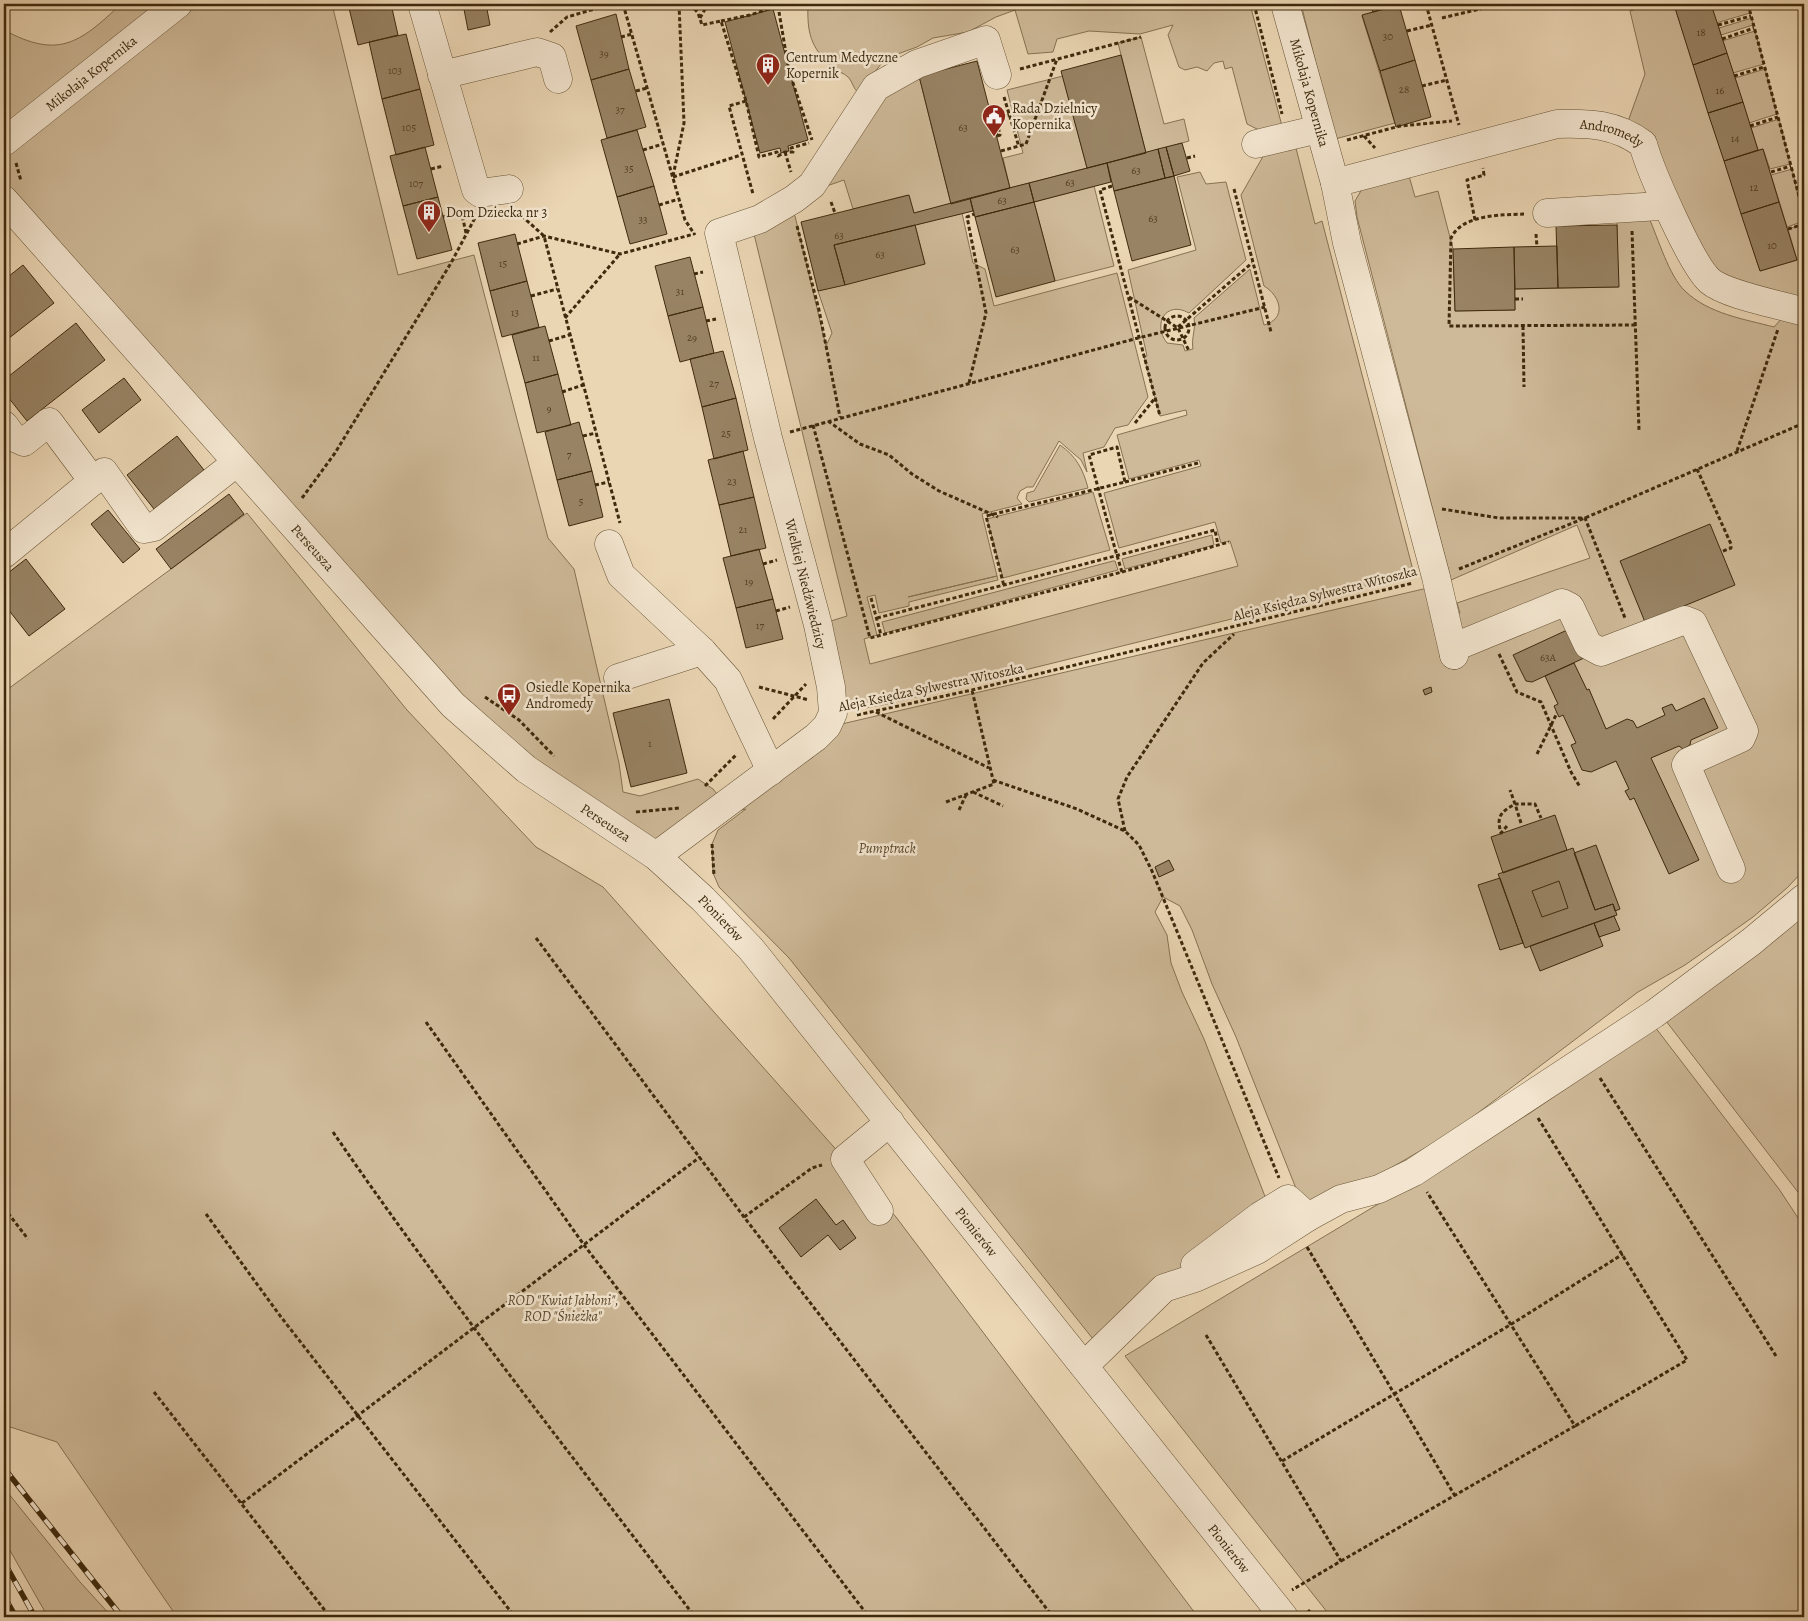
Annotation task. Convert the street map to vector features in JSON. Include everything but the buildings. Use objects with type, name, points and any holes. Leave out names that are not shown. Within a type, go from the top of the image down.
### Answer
[{"type":"street","name":"Mikołaja Kopernika","points":[[4,142],[178,4]]},
{"type":"street","points":[[422,4],[476,190],[470,203]]},
{"type":"street","name":"Mikołaja Kopernika","points":[[1285,4],[1335,183],[1347,243],[1436,577],[1454,655],[1457,646],[1562,603],[1570,607],[1588,645],[1594,650],[1601,652],[1633,639]]},
{"type":"street","points":[[704,235],[760,219],[794,199],[812,185],[876,87],[897,74],[917,64],[986,40],[1000,83]]},
{"type":"street","points":[[442,75],[537,52],[552,57],[558,80]]},
{"type":"street","name":"Andromedy","points":[[1335,183],[1557,124],[1585,123],[1609,126],[1629,134],[1643,144],[1685,242],[1699,269],[1710,281],[1726,289],[1804,312]]},
{"type":"street","points":[[1256,144],[1319,129]]},
{"type":"street","points":[[470,203],[509,188]]},
{"type":"street","name":"Perseusza","points":[[13,191],[236,463],[420,670],[474,725],[526,769],[656,856]]},
{"type":"street","points":[[1547,213],[1660,206]]},
{"type":"street","name":"Wielkiej Niedźwiedzicy","points":[[704,235],[768,438],[818,626],[832,712]]},
{"type":"street","points":[[4,425],[13,437],[24,442],[49,422],[93,481]]},
{"type":"street","points":[[4,554],[104,472],[144,528],[154,527],[236,463]]},
{"type":"street","points":[[609,544],[621,575],[702,651],[728,680],[771,771]]},
{"type":"street","points":[[1633,639],[1686,620],[1693,623],[1744,731],[1741,738],[1688,762],[1686,765],[1731,869]]},
{"type":"street","points":[[618,678],[702,651]]},
{"type":"street","points":[[656,856],[816,738],[832,712]]},
{"type":"street","name":"Pionierów","points":[[656,856],[703,899],[751,949],[1284,1617]]},
{"type":"street","points":[[1164,1288],[1194,1278],[1257,1250],[1300,1222],[1342,1199],[1379,1189],[1414,1172],[1654,1014],[1751,942],[1804,898]]},
{"type":"street","points":[[880,1211],[845,1159],[890,1122]]},
{"type":"street","points":[[1084,1366],[1164,1288],[1260,1216],[1288,1199],[1300,1222]]},
{"type":"path","points":[[523,55],[567,17],[612,4]]},
{"type":"path","points":[[624,4],[685,220],[704,235]]},
{"type":"path","points":[[673,177],[684,123],[679,4]]},
{"type":"path","points":[[690,4],[698,13],[702,26],[722,21],[750,15],[778,6],[790,71],[812,142],[791,148],[793,152],[785,152],[778,156],[776,152],[759,156],[746,101],[722,21]]},
{"type":"path","points":[[700,18],[708,4]]},
{"type":"path","points":[[1426,4],[1458,121]]},
{"type":"path","points":[[1442,18],[1501,4]]},
{"type":"path","points":[[1748,4],[1804,215]]},
{"type":"path","points":[[1718,26],[1751,16]]},
{"type":"path","points":[[1407,31],[1432,25]]},
{"type":"path","points":[[1722,39],[1754,28]]},
{"type":"path","points":[[621,37],[632,34]]},
{"type":"path","points":[[1031,67],[1141,37]]},
{"type":"path","points":[[1001,151],[1026,144],[1057,59]]},
{"type":"path","points":[[1734,76],[1764,67]]},
{"type":"path","points":[[1422,86],[1447,80]]},
{"type":"path","points":[[1000,83],[1019,147]]},
{"type":"path","points":[[636,91],[647,88]]},
{"type":"path","points":[[746,101],[729,106],[760,219]]},
{"type":"path","points":[[993,119],[997,136],[1000,135],[996,118],[1009,115]]},
{"type":"path","points":[[1750,126],[1778,117]]},
{"type":"path","points":[[1363,135],[1400,126],[1452,121]]},
{"type":"path","points":[[4,142],[14,154],[13,191]]},
{"type":"path","points":[[643,150],[663,144]]},
{"type":"path","points":[[785,152],[790,166]]},
{"type":"path","points":[[673,177],[742,155]]},
{"type":"path","points":[[1187,158],[1195,156]]},
{"type":"path","points":[[431,169],[449,165]]},
{"type":"path","points":[[1770,172],[1791,166]]},
{"type":"path","points":[[1112,186],[1100,190],[1160,416]]},
{"type":"path","points":[[509,188],[524,218],[544,236],[620,254],[704,235]]},
{"type":"path","points":[[1234,188],[1271,332]]},
{"type":"path","points":[[1469,189],[1474,220]]},
{"type":"path","points":[[659,205],[679,199]]},
{"type":"path","points":[[823,205],[832,201],[835,214]]},
{"type":"path","points":[[302,498],[335,452],[451,263],[475,218],[470,203],[443,217]]},
{"type":"path","points":[[1632,208],[1639,430]]},
{"type":"path","points":[[1547,213],[1492,216],[1474,220],[1457,229],[1451,238],[1449,326],[1636,325]]},
{"type":"path","points":[[969,384],[986,313],[967,217],[974,214]]},
{"type":"path","points":[[795,216],[819,310],[840,418]]},
{"type":"path","points":[[1788,229],[1804,224]]},
{"type":"path","points":[[517,244],[544,236]]},
{"type":"path","points":[[544,236],[564,318],[621,527],[609,544]]},
{"type":"path","points":[[564,318],[620,254]]},
{"type":"path","points":[[1178,328],[1252,263]]},
{"type":"path","points":[[531,296],[557,289]]},
{"type":"path","points":[[1128,297],[1178,328],[1189,351]]},
{"type":"path","points":[[1515,299],[1523,299]]},
{"type":"path","points":[[768,438],[1138,338],[1265,307]]},
{"type":"path","points":[[1174,316],[1182,316],[1189,325],[1188,333],[1184,338],[1171,339],[1165,331],[1167,321],[1174,316]]},
{"type":"path","points":[[1523,326],[1524,387]]},
{"type":"path","points":[[1737,452],[1779,326]]},
{"type":"path","points":[[549,340],[569,335]]},
{"type":"path","points":[[562,392],[583,385]]},
{"type":"path","points":[[1135,423],[1155,398]]},
{"type":"path","points":[[828,421],[860,444],[889,455],[912,474],[939,491],[998,517]]},
{"type":"path","name":"Aleja Księdza Sylwestra Witoszka","points":[[728,680],[793,698],[832,712],[875,712],[972,690],[1436,577],[1585,518],[1804,423]]},
{"type":"path","points":[[813,425],[870,638],[1229,542]]},
{"type":"path","points":[[582,436],[596,433]]},
{"type":"path","points":[[1122,572],[1089,455],[1117,447],[1125,482]]},
{"type":"path","points":[[1004,586],[986,516],[1198,463]]},
{"type":"path","points":[[1697,469],[1731,544],[1731,548],[1721,552]]},
{"type":"path","points":[[595,485],[609,482]]},
{"type":"path","points":[[295,491],[308,506]]},
{"type":"path","points":[[1433,507],[1498,518],[1585,518],[1633,639]]},
{"type":"path","points":[[877,618],[1214,530],[1218,545]]},
{"type":"path","points":[[872,598],[881,635]]},
{"type":"path","points":[[1125,831],[1118,799],[1127,778],[1202,663],[1234,634]]},
{"type":"path","points":[[1495,645],[1517,692],[1541,702],[1571,772],[1580,787]]},
{"type":"path","points":[[705,787],[810,680]]},
{"type":"path","points":[[946,802],[994,784],[972,690]]},
{"type":"path","points":[[482,696],[519,720],[556,758]]},
{"type":"path","points":[[875,712],[990,768]]},
{"type":"path","points":[[1537,754],[1557,713]]},
{"type":"path","points":[[993,780],[1078,810],[1125,831],[1139,845],[1152,871],[1288,1199]]},
{"type":"path","points":[[1510,790],[1521,823]]},
{"type":"path","points":[[972,792],[1003,806]]},
{"type":"path","points":[[959,810],[967,794]]},
{"type":"path","points":[[1508,826],[1501,833],[1499,816],[1515,804],[1534,804],[1541,818]]},
{"type":"path","points":[[629,810],[636,812],[684,808],[690,810],[699,824]]},
{"type":"path","points":[[536,938],[744,1217],[1053,1617]]},
{"type":"path","points":[[426,1022],[584,1245],[870,1617]]},
{"type":"path","points":[[1587,1058],[1776,1356]]},
{"type":"path","points":[[1292,1590],[1687,1360],[1526,1098]]},
{"type":"path","points":[[333,1132],[380,1200],[474,1328],[695,1617]]},
{"type":"path","points":[[242,1503],[700,1157]]},
{"type":"path","points":[[744,1217],[812,1168],[845,1159]]},
{"type":"path","points":[[1414,1172],[1575,1426]]},
{"type":"path","points":[[4,1208],[28,1239]]},
{"type":"path","points":[[206,1214],[281,1316],[515,1617]]},
{"type":"path","points":[[1300,1222],[1395,1393],[1455,1496]]},
{"type":"path","points":[[1282,1460],[1510,1325],[1623,1254]]},
{"type":"path","points":[[1206,1335],[1342,1562]]},
{"type":"path","points":[[154,1392],[330,1617]]},
{"type":"green space","points":[[121,4],[332,4],[398,275],[474,255],[548,538],[574,569],[619,763],[623,792],[640,796],[698,779],[713,789],[732,812],[656,856],[526,769],[4,195],[4,30],[39,44],[54,45],[67,43],[93,29]]},
{"type":"green space","points":[[808,4],[1250,4],[1282,126],[1259,130],[1247,124],[1232,67],[1225,69],[1223,61],[1214,63],[1207,71],[1197,67],[1185,70],[1179,67],[1168,35],[1173,25],[1140,34],[1089,31],[1057,39],[1053,52],[1028,54],[1015,10],[996,17],[968,32],[933,38],[917,47],[892,56],[881,64],[859,93],[855,90],[848,77],[832,67],[814,46],[809,31]]},
{"type":"green space","points":[[1301,4],[1370,4],[1373,12],[1362,16],[1395,123],[1335,139]]},
{"type":"green space","points":[[1651,4],[1674,4],[1760,271],[1797,260],[1788,229],[1804,224],[1804,301],[1725,285],[1626,127],[1645,74],[1630,11]]},
{"type":"green space","points":[[1711,4],[1748,4],[1750,13],[1716,23]]},
{"type":"green space","points":[[1752,18],[1753,25],[1721,35],[1719,28]]},
{"type":"green space","points":[[1755,31],[1764,64],[1733,73],[1722,41]]},
{"type":"green space","points":[[1141,37],[1164,124],[1184,119],[1189,141],[1146,153],[1118,43]]},
{"type":"green space","points":[[1765,69],[1777,114],[1749,123],[1735,78]]},
{"type":"green space","points":[[919,76],[951,204],[914,213],[908,195],[853,209],[844,180],[818,189],[860,111]]},
{"type":"green space","points":[[1063,76],[1087,168],[1010,188],[1003,158],[1023,153],[1007,90]]},
{"type":"green space","points":[[1779,119],[1790,164],[1770,169],[1763,149],[1758,150],[1751,128]]},
{"type":"green space","points":[[1285,140],[1288,151],[1296,148],[1315,224],[1322,221],[1414,574],[887,704],[844,712],[818,625],[847,616],[753,230],[788,211],[795,216],[826,346],[832,333],[818,291],[925,264],[915,225],[962,213],[973,263],[985,269],[994,306],[1117,273],[1148,397],[1128,425],[1115,428],[1104,447],[1083,453],[1087,472],[1081,460],[1059,441],[1033,487],[1027,487],[1020,491],[1017,498],[1022,504],[982,514],[998,580],[909,602],[909,606],[879,613],[875,595],[867,597],[877,635],[864,639],[870,664],[1238,566],[1230,541],[1221,543],[1215,522],[1119,548],[1104,493],[1201,466],[1199,460],[1129,479],[1117,435],[1187,415],[1186,410],[1160,416],[1144,357],[1147,356],[1128,270],[1196,250],[1177,177],[1200,172],[1206,184],[1226,182],[1246,260],[1189,313],[1181,310],[1168,312],[1161,322],[1163,336],[1167,343],[1183,345],[1185,351],[1193,349],[1194,318],[1250,269],[1264,325],[1276,318],[1279,313],[1278,301],[1270,290],[1264,286],[1241,195],[1269,146]]},
{"type":"green space","points":[[1792,169],[1804,221],[1787,227],[1771,175]]},
{"type":"green space","name":"Pumptrack","points":[[1409,176],[1415,197],[1438,191],[1453,249],[1455,311],[1515,310],[1515,289],[1618,287],[1617,216],[1649,218],[1674,276],[1685,291],[1694,299],[1727,315],[1774,327],[1784,316],[1804,321],[1804,870],[1787,888],[1753,917],[1685,965],[1638,992],[1454,1131],[1367,1182],[1310,1201],[1297,1191],[1236,1037],[1212,984],[1192,930],[1180,906],[1163,897],[1155,912],[1167,935],[1171,963],[1204,1039],[1266,1199],[1101,1349],[789,958],[719,887],[713,873],[712,844],[718,830],[746,809],[732,812],[813,757],[833,726],[1432,587],[1440,619],[1460,613],[1457,603],[1590,558],[1577,525],[1451,580],[1357,217],[1355,201],[1362,189]]},
{"type":"green space","points":[[1094,186],[1114,266],[1055,281],[1034,202]]},
{"type":"green space","points":[[1060,445],[1078,464],[1088,488],[1029,502],[1026,499],[1027,493],[1034,491]]},
{"type":"green space","points":[[1093,492],[1110,550],[1003,578],[987,519]]},
{"type":"green space","name":"ROD \"Kwiat Jabłoni\", ROD \"Śnieżka\"","points":[[247,513],[407,710],[536,847],[603,887],[896,1217],[1198,1617],[177,1617],[57,1442],[4,1425],[4,692]]},
{"type":"green space","points":[[1212,535],[1214,545],[1125,569],[1122,559]]},
{"type":"green space","points":[[1115,561],[1118,570],[885,633],[882,622]]},
{"type":"green space","points":[[1804,910],[1804,1200],[1666,1021]]},
{"type":"green space","points":[[1655,1027],[1779,1189],[1804,1227],[1804,1617],[1331,1617],[1125,1356],[1530,1113]]},
{"type":"green space","points":[[4,1488],[80,1582],[112,1617],[48,1617],[4,1540]]},
{"type":"railway","points":[[4,1468],[122,1617]]},
{"type":"railway","points":[[4,1562],[35,1617]]},
{"type":"railway","points":[[4,1596],[16,1617]]},
{"type":"place","name":"Centrum Medyczne Kopernik","points":[[768,86]]},
{"type":"place","name":"Rada Dzielnicy Kopernika","points":[[994,137]]},
{"type":"place","name":"Dom Dziecka nr 3","points":[[429,233]]},
{"type":"place","name":"Osiedle Kopernika Andromedy","points":[[509,716]]}]
